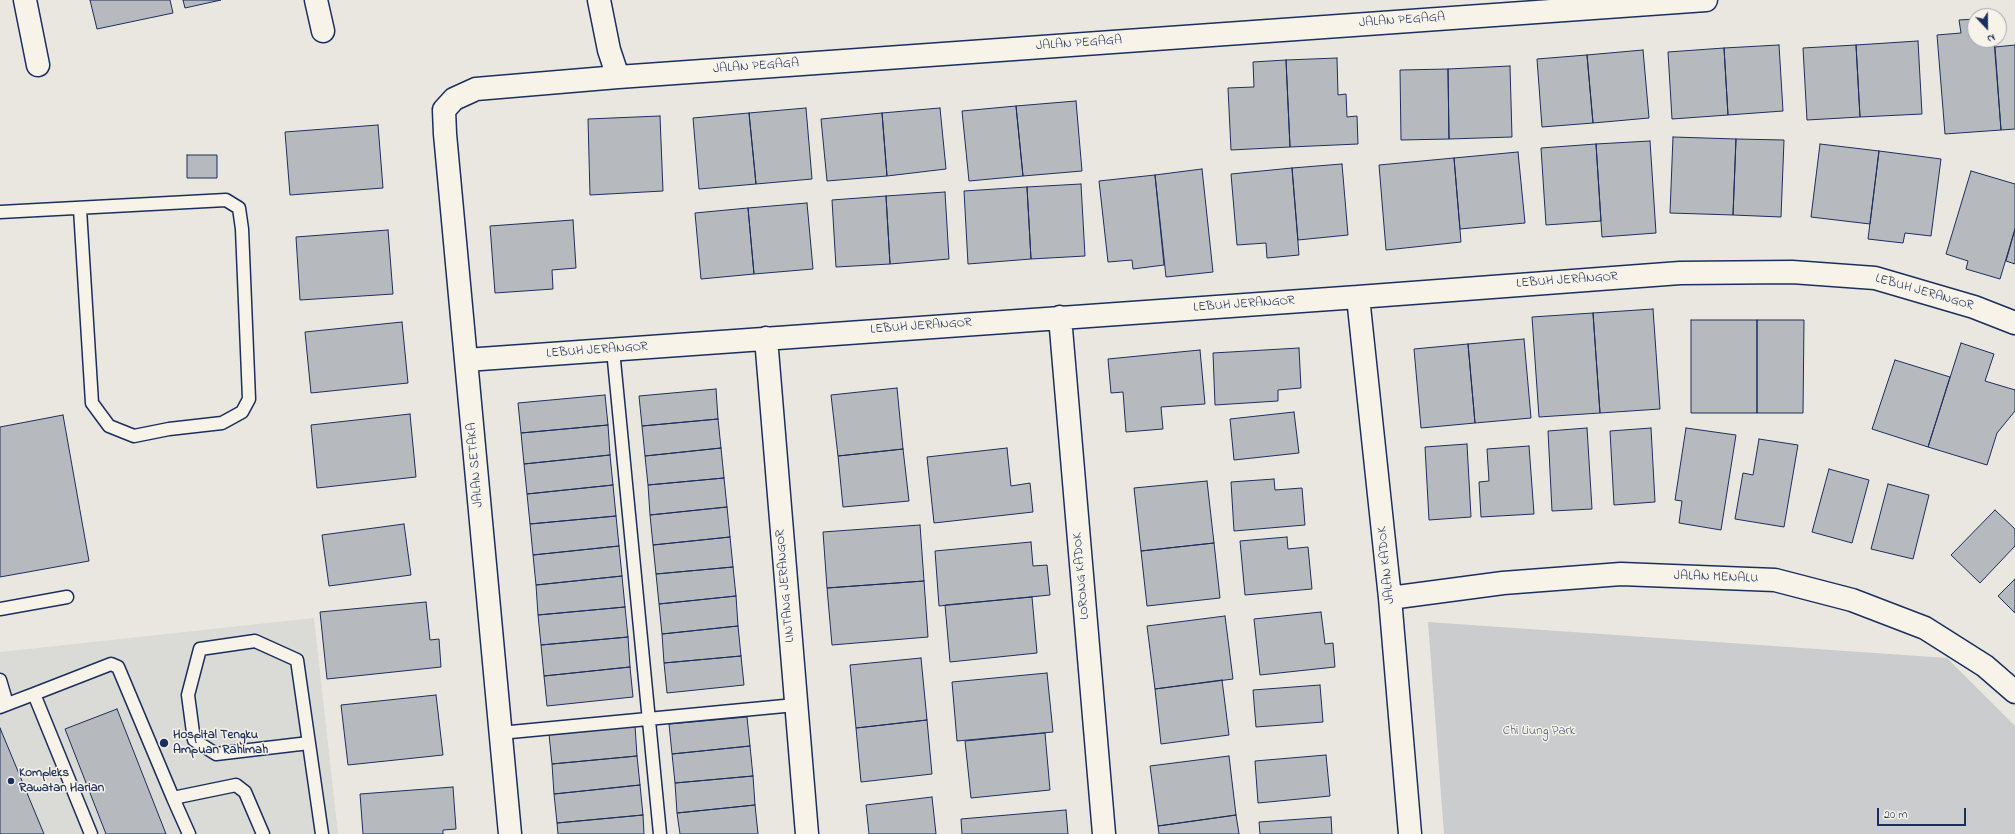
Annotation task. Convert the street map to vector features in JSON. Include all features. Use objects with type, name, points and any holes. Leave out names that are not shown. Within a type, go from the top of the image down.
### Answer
[{"type":"street","points":[[25,0],[38,65]]},
{"type":"street","points":[[316,0],[323,31]]},
{"type":"street","points":[[599,0],[609,50],[618,77]]},
{"type":"street","name":"JALAN PEGAGA","points":[[454,99],[476,89],[618,77],[1706,0]]},
{"type":"street","name":"JALAN SETAKA","points":[[454,99],[444,110],[510,834]]},
{"type":"street","name":"LEBUH JERANGOR","points":[[466,360],[1680,273],[1792,272],[1875,278],[1974,307],[2015,323]]},
{"type":"street","name":"JALAN KADOK","points":[[1358,297],[1390,598],[1410,834]]},
{"type":"street","name":"LORONG KADOK","points":[[1060,317],[1104,834]]},
{"type":"street","name":"LINTANG JERANGOR","points":[[766,338],[795,705],[807,834]]},
{"type":"street","name":"JALAN MENALU","points":[[1390,598],[1503,583],[1621,574],[1775,580],[1852,600],[1925,628],[1985,666],[2015,692]]},
{"type":"lane","points":[[0,212],[80,209],[226,200],[239,208],[242,229],[249,399],[242,412],[222,423],[169,429],[134,436],[109,426],[92,403],[80,209]]},
{"type":"lane","points":[[613,350],[660,834]]},
{"type":"lane","points":[[0,609],[67,597]]},
{"type":"lane","points":[[309,743],[216,754],[194,740],[188,695],[200,649],[255,641],[297,660],[309,743],[322,834]]},
{"type":"lane","points":[[0,680],[3,705],[112,664],[118,667],[189,834]]},
{"type":"lane","points":[[34,694],[91,834]]},
{"type":"lane","points":[[500,733],[795,705]]},
{"type":"lane","points":[[174,798],[236,785],[245,792],[263,834]]},
{"type":"shaded area","name":"Hospital Tengku Ampuan Rahimah","points":[[314,618],[338,834],[0,834],[0,652]]},
{"type":"green space","name":"Chi Liung Park","points":[[1428,622],[1947,658],[2015,726],[2015,834],[1444,834]]},
{"type":"building","points":[[90,0],[170,0],[173,13],[97,29]]},
{"type":"building","points":[[183,0],[221,0],[185,8]]},
{"type":"building","points":[[1959,20],[1967,20],[1967,48],[1995,48],[2001,130],[1945,134],[1937,35],[1961,33]]},
{"type":"building","points":[[1918,41],[1922,114],[1860,117],[1856,45]]},
{"type":"building","points":[[1779,45],[1783,111],[1728,115],[1724,48]]},
{"type":"building","points":[[1856,45],[1860,117],[1807,120],[1803,48]]},
{"type":"building","points":[[2015,45],[2015,129],[2001,130],[1995,48],[2007,48],[2007,46]]},
{"type":"building","points":[[1724,48],[1728,115],[1672,119],[1668,52]]},
{"type":"building","points":[[1643,50],[1649,118],[1593,123],[1587,55]]},
{"type":"building","points":[[1587,55],[1593,123],[1542,127],[1537,59]]},
{"type":"building","points":[[1337,58],[1338,95],[1346,94],[1347,117],[1357,116],[1358,144],[1290,147],[1286,60]]},
{"type":"building","points":[[1286,60],[1290,147],[1231,150],[1228,88],[1254,87],[1253,62]]},
{"type":"building","points":[[1510,66],[1512,137],[1449,139],[1448,69]]},
{"type":"building","points":[[1448,69],[1449,139],[1401,140],[1400,70]]},
{"type":"building","points":[[1076,101],[1082,171],[1023,176],[1016,106]]},
{"type":"building","points":[[1016,106],[1023,176],[969,181],[962,111]]},
{"type":"building","points":[[806,108],[812,179],[756,184],[749,113]]},
{"type":"building","points":[[940,108],[946,169],[887,176],[882,113]]},
{"type":"building","points":[[749,113],[756,184],[699,189],[693,118]]},
{"type":"building","points":[[882,113],[887,176],[827,181],[821,119]]},
{"type":"building","points":[[660,116],[663,191],[590,195],[588,119]]},
{"type":"building","points":[[378,125],[383,188],[290,195],[285,132]]},
{"type":"building","points":[[1673,137],[1736,139],[1733,215],[1670,213]]},
{"type":"building","points":[[1736,139],[1784,140],[1781,217],[1733,215]]},
{"type":"building","points":[[1650,141],[1656,233],[1602,237],[1596,144]]},
{"type":"building","points":[[1596,144],[1601,221],[1546,225],[1541,148]]},
{"type":"building","points":[[1820,144],[1879,151],[1870,224],[1811,217]]},
{"type":"building","points":[[1879,151],[1941,159],[1931,236],[1905,233],[1903,243],[1868,239]]},
{"type":"building","points":[[1518,152],[1525,223],[1460,229],[1454,158]]},
{"type":"building","points":[[187,155],[217,155],[217,178],[187,178]]},
{"type":"building","points":[[1454,158],[1461,242],[1386,250],[1379,165]]},
{"type":"building","points":[[1342,164],[1348,235],[1298,240],[1292,168]]},
{"type":"building","points":[[1292,168],[1299,255],[1267,258],[1266,243],[1237,245],[1231,174]]},
{"type":"building","points":[[1202,169],[1213,272],[1166,277],[1155,175]]},
{"type":"building","points":[[1971,171],[2015,184],[2015,229],[2000,279],[1966,269],[1968,261],[1946,254]]},
{"type":"building","points":[[1155,175],[1164,265],[1133,269],[1132,260],[1108,262],[1099,181]]},
{"type":"building","points":[[1081,184],[1085,256],[1031,259],[1027,187]]},
{"type":"building","points":[[1027,187],[1031,259],[968,264],[964,191]]},
{"type":"building","points":[[945,192],[949,259],[890,264],[886,196]]},
{"type":"building","points":[[886,196],[890,264],[836,267],[832,200]]},
{"type":"building","points":[[807,203],[813,269],[754,274],[748,208]]},
{"type":"building","points":[[748,208],[754,274],[701,279],[695,213]]},
{"type":"building","points":[[573,220],[576,268],[552,270],[553,289],[495,293],[490,226]]},
{"type":"building","points":[[2015,229],[2015,264],[2006,261]]},
{"type":"building","points":[[388,230],[393,294],[300,300],[296,237]]},
{"type":"building","points":[[1653,309],[1660,409],[1600,413],[1593,313]]},
{"type":"building","points":[[1593,313],[1600,413],[1539,417],[1532,317]]},
{"type":"building","points":[[1691,320],[1757,320],[1757,413],[1691,413]]},
{"type":"building","points":[[1757,320],[1804,320],[1803,413],[1757,413]]},
{"type":"building","points":[[402,322],[408,383],[311,393],[305,332]]},
{"type":"building","points":[[1524,339],[1531,418],[1475,423],[1468,344]]},
{"type":"building","points":[[1961,343],[1994,354],[1985,381],[2015,390],[2015,411],[1997,433],[1987,465],[1928,447]]},
{"type":"building","points":[[1468,344],[1475,423],[1421,428],[1414,349]]},
{"type":"building","points":[[1299,348],[1301,388],[1278,390],[1278,401],[1215,405],[1213,353]]},
{"type":"building","points":[[1200,350],[1205,404],[1161,407],[1163,429],[1126,432],[1123,392],[1111,393],[1108,359]]},
{"type":"building","points":[[1895,360],[1950,377],[1928,447],[1872,429]]},
{"type":"building","points":[[897,388],[903,449],[838,456],[831,395]]},
{"type":"building","points":[[716,389],[718,419],[642,426],[639,396]]},
{"type":"building","points":[[605,395],[608,425],[521,433],[518,403]]},
{"type":"building","points":[[1294,412],[1299,453],[1234,460],[1230,419]]},
{"type":"building","points":[[410,414],[416,477],[317,488],[311,425]]},
{"type":"building","points":[[63,415],[89,561],[0,577],[0,427]]},
{"type":"building","points":[[718,419],[721,448],[645,456],[642,426]]},
{"type":"building","points":[[608,425],[610,455],[524,464],[521,433]]},
{"type":"building","points":[[1587,428],[1592,509],[1552,511],[1548,431]]},
{"type":"building","points":[[1651,428],[1655,502],[1614,505],[1610,431]]},
{"type":"building","points":[[1686,428],[1736,435],[1721,530],[1679,523],[1682,501],[1675,500]]},
{"type":"building","points":[[1759,439],[1798,445],[1784,527],[1735,519],[1743,473],[1753,475]]},
{"type":"building","points":[[1467,444],[1471,517],[1429,520],[1425,447]]},
{"type":"building","points":[[1529,446],[1534,514],[1481,517],[1479,482],[1489,481],[1487,449]]},
{"type":"building","points":[[721,448],[724,478],[648,485],[645,456]]},
{"type":"building","points":[[1007,448],[1011,486],[1030,483],[1033,512],[934,523],[927,457]]},
{"type":"building","points":[[903,449],[909,501],[843,507],[838,456]]},
{"type":"building","points":[[610,455],[613,485],[527,494],[524,464]]},
{"type":"building","points":[[1829,469],[1869,480],[1852,543],[1812,532]]},
{"type":"building","points":[[724,478],[727,507],[650,515],[648,485]]},
{"type":"building","points":[[1274,479],[1275,490],[1302,488],[1305,525],[1234,531],[1231,482]]},
{"type":"building","points":[[1207,481],[1214,543],[1141,551],[1134,488]]},
{"type":"building","points":[[1888,484],[1929,495],[1913,559],[1871,549]]},
{"type":"building","points":[[613,485],[616,516],[530,524],[527,494]]},
{"type":"building","points":[[727,507],[730,537],[653,545],[650,515]]},
{"type":"building","points":[[1995,510],[2015,529],[2015,546],[1980,583],[1951,555]]},
{"type":"building","points":[[616,516],[619,546],[533,555],[530,524]]},
{"type":"building","points":[[404,524],[411,575],[329,586],[322,535]]},
{"type":"building","points":[[920,525],[924,581],[827,588],[823,532]]},
{"type":"building","points":[[730,537],[733,567],[656,574],[653,545]]},
{"type":"building","points":[[1287,537],[1288,549],[1308,547],[1312,589],[1245,595],[1240,541]]},
{"type":"building","points":[[1031,542],[1033,566],[1047,565],[1050,595],[939,606],[935,551]]},
{"type":"building","points":[[1214,543],[1220,598],[1147,606],[1141,551]]},
{"type":"building","points":[[619,546],[622,576],[536,585],[533,555]]},
{"type":"building","points":[[733,567],[736,596],[659,604],[656,574]]},
{"type":"building","points":[[622,576],[625,607],[538,615],[536,585]]},
{"type":"building","points":[[2015,579],[2015,613],[1998,596]]},
{"type":"building","points":[[924,581],[928,637],[832,645],[827,588]]},
{"type":"building","points":[[736,596],[738,626],[662,634],[659,604]]},
{"type":"building","points":[[1032,597],[1037,653],[950,662],[945,605]]},
{"type":"building","points":[[426,602],[430,640],[439,639],[441,667],[327,679],[320,612]]},
{"type":"building","points":[[625,607],[628,637],[541,645],[538,615]]},
{"type":"building","points":[[1321,612],[1325,644],[1333,643],[1335,667],[1260,675],[1254,619]]},
{"type":"building","points":[[1225,616],[1233,679],[1155,689],[1147,626]]},
{"type":"building","points":[[738,626],[741,656],[664,663],[662,634]]},
{"type":"building","points":[[628,637],[630,667],[544,676],[541,645]]},
{"type":"building","points":[[741,656],[744,685],[667,693],[664,663]]},
{"type":"building","points":[[921,658],[927,720],[856,728],[850,665]]},
{"type":"building","points":[[630,667],[633,697],[547,706],[544,676]]},
{"type":"building","points":[[1047,673],[1053,732],[957,741],[952,682]]},
{"type":"building","points":[[1222,680],[1229,735],[1161,744],[1155,689]]},
{"type":"building","points":[[1320,685],[1323,722],[1256,727],[1253,690]]},
{"type":"building","points":[[436,695],[443,755],[348,765],[341,705]]},
{"type":"building","points":[[117,709],[166,834],[106,834],[65,729]]},
{"type":"building","points":[[747,717],[750,746],[672,754],[669,724]]},
{"type":"building","points":[[927,720],[932,774],[861,782],[856,728]]},
{"type":"building","points":[[635,726],[637,756],[552,764],[549,734]]},
{"type":"building","name":"Kompleks Rawatan Harian","points":[[0,728],[44,834],[0,834]]},
{"type":"building","points":[[1045,733],[1050,790],[971,798],[965,741]]},
{"type":"building","points":[[750,746],[753,776],[675,783],[672,754]]},
{"type":"building","points":[[1326,755],[1330,796],[1258,803],[1255,761]]},
{"type":"building","points":[[637,756],[640,785],[554,794],[552,764]]},
{"type":"building","points":[[1229,756],[1236,815],[1158,826],[1150,766]]},
{"type":"building","points":[[753,776],[755,805],[677,813],[675,783]]},
{"type":"building","points":[[640,785],[643,815],[557,823],[554,794]]},
{"type":"building","points":[[453,787],[456,829],[443,830],[443,834],[363,834],[360,794]]},
{"type":"building","points":[[932,797],[936,834],[869,834],[866,805]]},
{"type":"building","points":[[755,805],[758,834],[680,834],[677,813]]},
{"type":"building","points":[[1066,810],[1068,834],[962,834],[961,819]]},
{"type":"building","points":[[643,815],[644,834],[558,834],[557,823]]},
{"type":"building","points":[[1236,815],[1239,834],[1159,834],[1158,826]]},
{"type":"building","points":[[1331,817],[1332,834],[1260,834],[1259,822]]},
{"type":"place","name":"Hospital Tengku Ampuan Rahimah","points":[[164,743]]},
{"type":"place","name":"Kompleks Rawatan Harian","points":[[11,781]]}]
